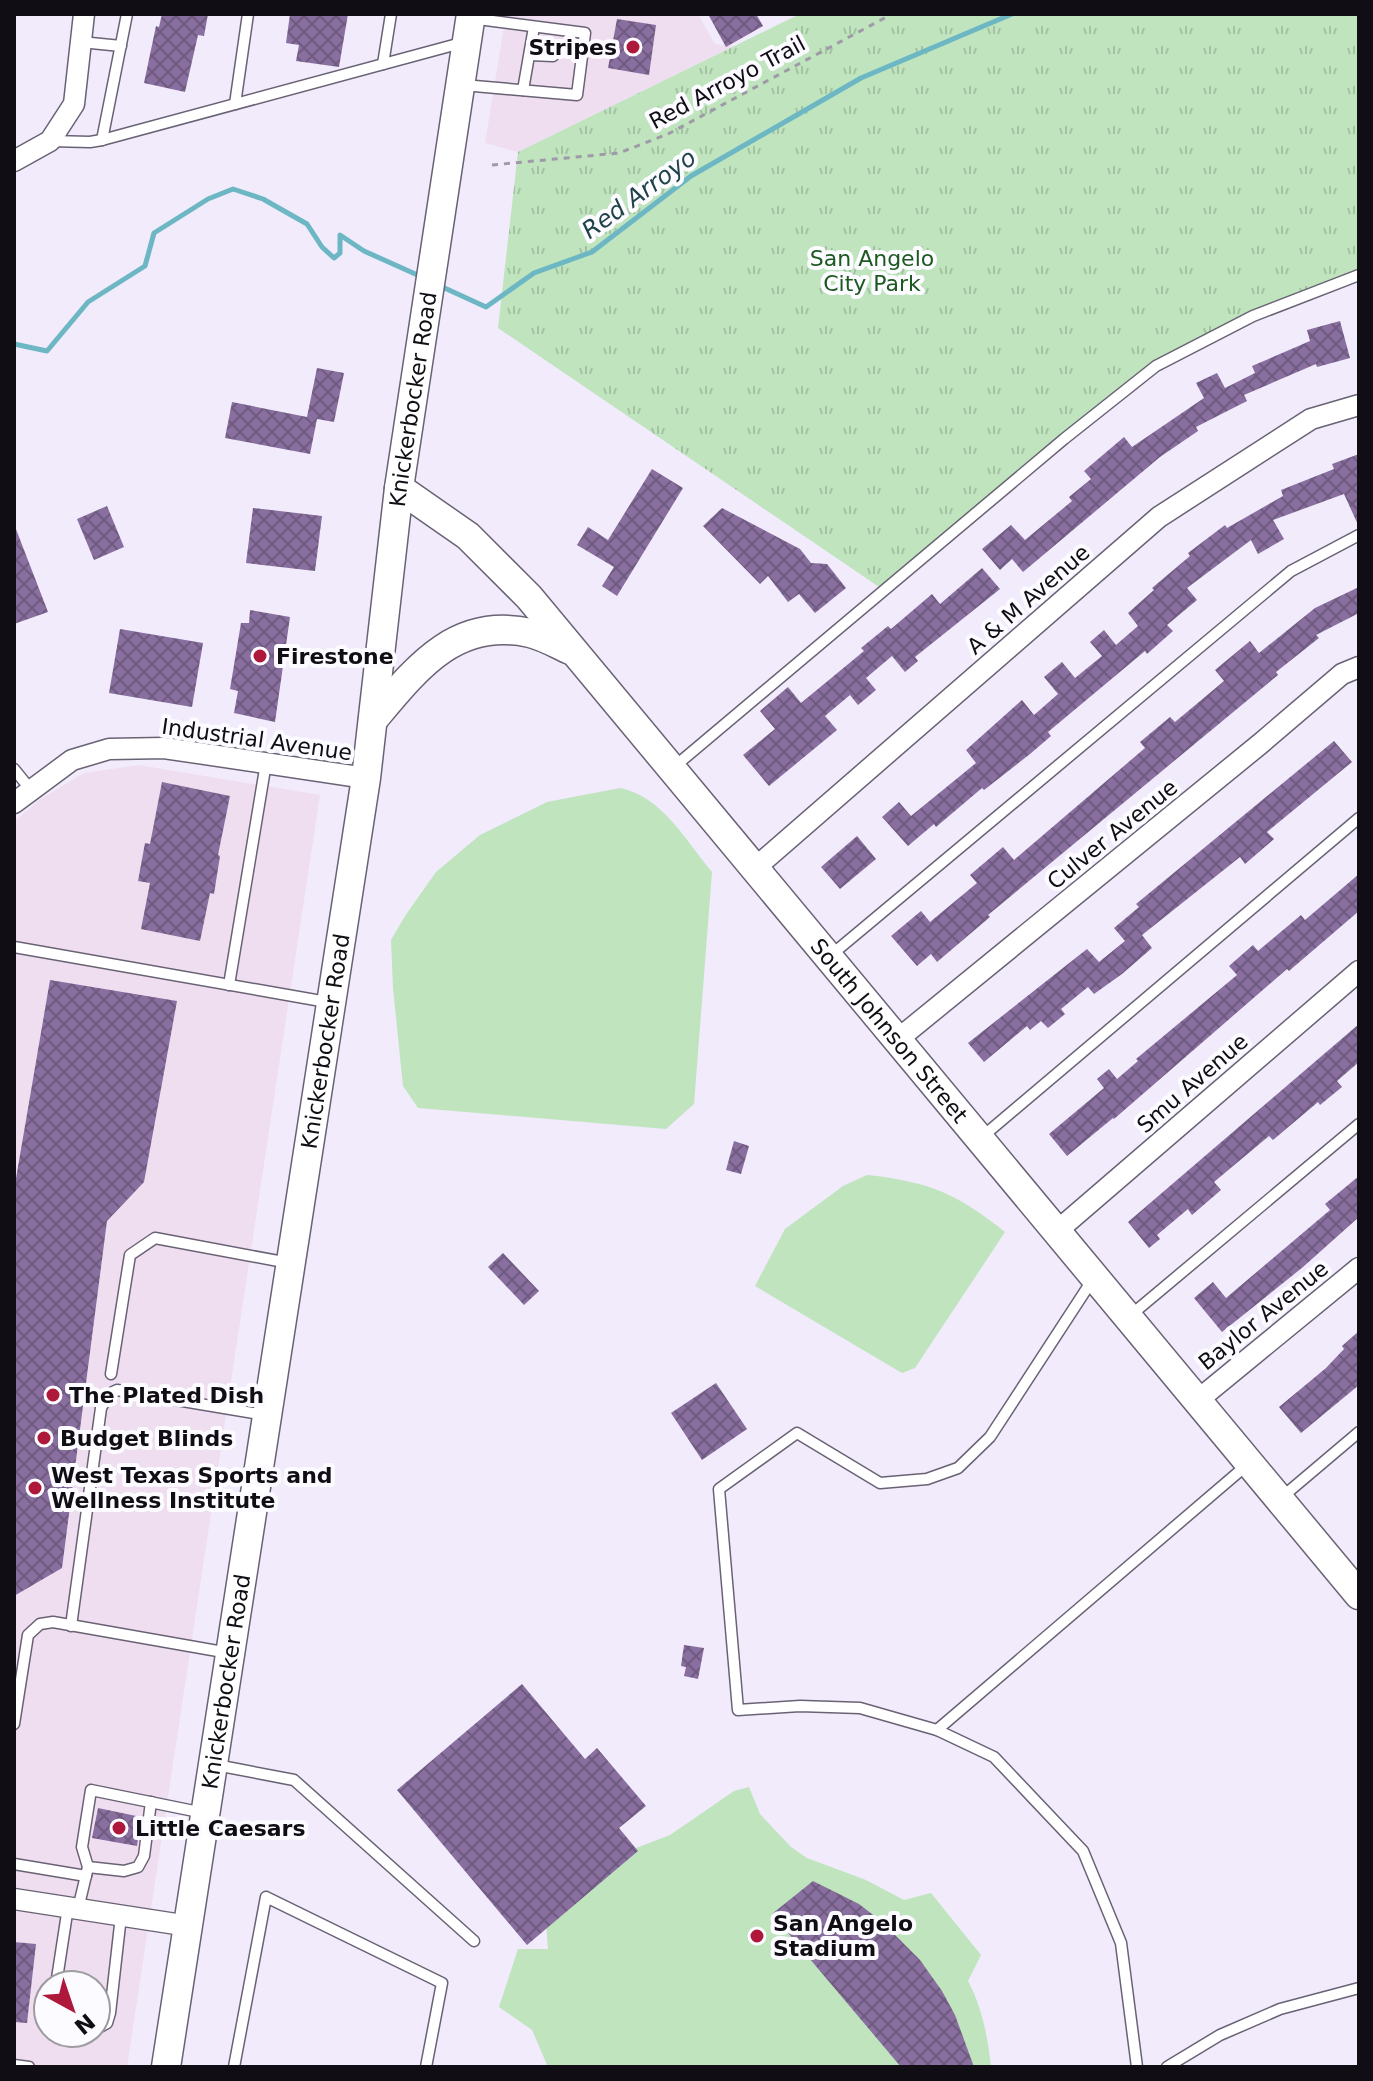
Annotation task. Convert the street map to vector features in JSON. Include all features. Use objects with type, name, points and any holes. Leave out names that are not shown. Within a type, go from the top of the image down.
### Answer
[{"type":"main road","name":"Knickerbocker Road","points":[[166,2067],[366,778],[399,488],[469,25]]},
{"type":"main road","name":"South Johnson Street","points":[[399,488],[468,536],[529,597],[1358,1593]]},
{"type":"main road","points":[[373,720],[421,663],[443,646],[471,635],[498,630],[531,633],[575,652]]},
{"type":"street","points":[[14,161],[50,141],[74,104],[84,14]]},
{"type":"street","name":"A & M Avenue","points":[[755,868],[1159,517],[1311,419],[1359,405]]},
{"type":"street","name":"Culver Avenue","points":[[897,1040],[1342,674],[1359,667]]},
{"type":"street","name":"Industrial Avenue","points":[[14,803],[72,760],[109,749],[164,748],[366,778]]},
{"type":"street","name":"Smu Avenue","points":[[1057,1231],[1359,971]]},
{"type":"street","name":"Baylor Avenue","points":[[1198,1400],[1359,1268]]},
{"type":"street","points":[[14,1899],[189,1926]]},
{"type":"lane","points":[[102,140],[127,14]]},
{"type":"lane","points":[[235,104],[248,14]]},
{"type":"lane","points":[[383,64],[391,14]]},
{"type":"lane","points":[[50,141],[102,140],[383,64],[469,25],[534,27],[585,33],[578,60],[577,95],[461,85]]},
{"type":"lane","points":[[523,90],[534,27]]},
{"type":"lane","points":[[81,42],[121,46]]},
{"type":"lane","points":[[530,55],[553,56]]},
{"type":"lane","points":[[672,769],[1064,439],[1156,366],[1253,316],[1359,275]]},
{"type":"lane","points":[[828,957],[1291,571],[1359,535]]},
{"type":"lane","points":[[229,985],[266,763]]},
{"type":"lane","points":[[14,769],[31,790]]},
{"type":"lane","points":[[980,1139],[1359,818]]},
{"type":"lane","points":[[14,947],[332,1002]]},
{"type":"lane","points":[[1129,1317],[1359,1124]]},
{"type":"lane","points":[[111,1374],[130,1255],[155,1238],[291,1263]]},
{"type":"lane","points":[[1095,1276],[990,1437],[958,1468],[927,1479],[880,1483],[797,1433],[719,1489],[738,1710],[800,1706],[860,1708],[937,1730],[994,1757],[1083,1851],[1121,1943],[1137,2067]]},
{"type":"lane","points":[[71,1626],[101,1408],[109,1394],[117,1390],[267,1416]]},
{"type":"lane","points":[[1280,1499],[1359,1432]]},
{"type":"lane","points":[[937,1730],[1249,1462]]},
{"type":"lane","points":[[14,1724],[28,1635],[40,1624],[53,1622],[231,1654]]},
{"type":"lane","points":[[214,1765],[294,1780],[474,1941]]},
{"type":"lane","points":[[60,1969],[73,1908],[87,1871],[82,1847],[91,1790],[206,1813]]},
{"type":"lane","points":[[14,1864],[87,1871],[124,1871],[138,1867],[144,1856],[151,1802]]},
{"type":"lane","points":[[234,2067],[266,1897],[442,1983],[426,2067]]},
{"type":"lane","points":[[112,1995],[121,1916]]},
{"type":"lane","points":[[1167,2067],[1220,2035],[1280,2009],[1359,1988]]},
{"type":"lane","points":[[14,2065],[29,2067]]},
{"type":"path","name":"Red Arroyo Trail","points":[[492,165],[619,153],[668,134],[892,14]]},
{"type":"shaded area","points":[[506,14],[698,14],[715,44],[734,46],[518,152],[485,143]]},
{"type":"shaded area","points":[[139,765],[320,795],[127,2067],[14,2067],[14,822],[39,800],[84,773]]},
{"type":"green space","name":"San Angelo City Park","points":[[800,14],[1359,14],[1359,281],[1338,286],[1223,335],[1141,382],[888,593],[498,328],[518,152]]},
{"type":"green space","points":[[620,788],[635,793],[661,810],[712,872],[694,1104],[666,1129],[418,1108],[403,1086],[393,988],[391,940],[405,916],[436,872],[480,835],[547,802]]},
{"type":"green space","points":[[867,1175],[908,1181],[941,1192],[972,1208],[1005,1232],[915,1368],[902,1373],[755,1286],[785,1229],[843,1186]]},
{"type":"green space","name":"San Angelo Stadium","points":[[749,1787],[760,1814],[791,1847],[807,1858],[866,1880],[904,1900],[931,1893],[981,1955],[968,1981],[984,2023],[991,2067],[548,2067],[532,2030],[499,2007],[518,1949],[548,1949],[546,1923],[636,1848],[670,1835],[734,1791]]},
{"type":"building","points":[[162,14],[208,14],[204,36],[198,35],[185,92],[144,83],[156,26],[159,27]]},
{"type":"building","points":[[290,14],[348,14],[339,67],[296,61],[299,45],[286,43]]},
{"type":"building","points":[[708,14],[756,14],[763,26],[726,47]]},
{"type":"building","name":"Stripes","points":[[617,19],[656,25],[649,75],[608,68]]},
{"type":"building","points":[[1340,321],[1350,358],[1317,367],[1316,364],[1244,395],[1247,401],[1196,427],[1198,431],[1160,457],[1023,572],[1012,559],[1000,570],[982,549],[1011,525],[1025,540],[1072,501],[1069,497],[1091,479],[1084,471],[1124,437],[1132,447],[1204,398],[1196,383],[1217,373],[1225,388],[1255,373],[1252,366],[1310,341],[1307,330]]},
{"type":"building","points":[[317,368],[344,373],[334,422],[317,419],[310,454],[225,438],[232,402],[307,417]]},
{"type":"building","points":[[1359,454],[1359,527],[1344,494],[1273,520],[1284,539],[1258,554],[1251,540],[1187,588],[1197,600],[1167,625],[1173,631],[1048,732],[1051,736],[1030,754],[984,790],[982,788],[936,827],[934,824],[908,846],[882,817],[899,802],[911,816],[976,763],[966,750],[1022,700],[1034,715],[1058,694],[1044,677],[1062,662],[1075,678],[1102,656],[1090,642],[1104,630],[1116,645],[1138,626],[1128,613],[1190,556],[1188,553],[1225,525],[1227,528],[1283,496],[1281,490],[1334,469],[1332,464]]},
{"type":"building","points":[[652,469],[683,488],[617,596],[602,586],[614,567],[577,545],[588,527],[608,540]]},
{"type":"building","points":[[107,506],[124,547],[94,560],[77,519]]},
{"type":"building","points":[[253,508],[322,516],[315,571],[246,563]]},
{"type":"building","points":[[722,508],[800,549],[811,563],[827,564],[846,588],[815,613],[799,594],[788,602],[768,576],[760,584],[703,526]]},
{"type":"building","points":[[14,524],[48,612],[14,624]]},
{"type":"building","points":[[982,568],[1000,589],[915,657],[918,661],[905,672],[892,656],[866,678],[876,690],[858,705],[850,695],[825,716],[837,730],[769,786],[743,755],[775,729],[760,711],[788,687],[801,703],[864,651],[861,648],[888,626],[891,629],[932,594],[940,604]]},
{"type":"building","points":[[1359,587],[1359,613],[1316,635],[1319,638],[1276,672],[1278,675],[988,915],[990,917],[937,962],[931,954],[917,966],[891,936],[921,911],[930,922],[977,883],[970,875],[1003,847],[1014,860],[1145,748],[1140,742],[1170,717],[1175,722],[1224,681],[1215,670],[1250,641],[1259,653],[1315,608]]},
{"type":"building","name":"Firestone","points":[[250,610],[290,617],[275,722],[234,713],[238,691],[230,689],[241,623],[249,623]]},
{"type":"building","points":[[120,629],[203,643],[192,707],[109,693]]},
{"type":"building","points":[[1334,741],[1352,762],[1267,832],[1274,839],[1245,864],[1240,857],[1142,935],[1152,948],[1122,974],[1094,994],[1088,987],[1061,1009],[1065,1014],[1048,1028],[1041,1021],[1030,1030],[1027,1026],[984,1062],[968,1043],[1087,949],[1099,962],[1125,941],[1114,928],[1139,907],[1136,904]]},
{"type":"building","points":[[162,782],[230,796],[214,894],[210,893],[200,941],[141,929],[150,883],[138,881],[145,843],[150,844]]},
{"type":"building","points":[[857,836],[876,859],[840,889],[821,867]]},
{"type":"building","points":[[1359,874],[1359,911],[1067,1156],[1049,1134],[1104,1088],[1097,1079],[1109,1069],[1117,1079],[1138,1061],[1136,1059],[1237,975],[1229,966],[1253,945],[1258,951],[1301,915],[1305,920]]},
{"type":"building","points":[[50,980],[177,1001],[144,1182],[107,1221],[62,1568],[14,1596],[14,1190]]},
{"type":"building","points":[[1359,1024],[1359,1062],[1337,1081],[1342,1087],[1320,1105],[1318,1102],[1273,1140],[1269,1136],[1214,1182],[1221,1190],[1192,1215],[1188,1209],[1157,1235],[1160,1239],[1149,1248],[1128,1222]]},
{"type":"building","points":[[734,1141],[749,1146],[741,1174],[726,1170]]},
{"type":"building","points":[[1359,1176],[1359,1217],[1222,1332],[1194,1298],[1213,1282],[1226,1298],[1330,1210],[1325,1204]]},
{"type":"building","points":[[503,1253],[539,1291],[524,1305],[488,1267]]},
{"type":"building","points":[[1359,1331],[1359,1385],[1301,1433],[1279,1407],[1326,1368],[1344,1349],[1342,1346]]},
{"type":"building","points":[[716,1383],[747,1429],[702,1460],[671,1413]]},
{"type":"building","points":[[684,1645],[704,1648],[698,1679],[684,1676],[686,1667],[681,1666]]},
{"type":"building","points":[[522,1684],[585,1759],[597,1748],[646,1806],[619,1828],[638,1851],[527,1945],[397,1790]]},
{"type":"building","name":"Little Caesars","points":[[98,1808],[141,1817],[137,1846],[92,1838]]},
{"type":"building","points":[[813,1881],[859,1904],[920,1960],[955,2015],[974,2067],[901,2067],[772,1914]]},
{"type":"building","points":[[14,1942],[36,1944],[27,2023],[14,2022]]},
{"type":"waterway","name":"Red Arroyo","points":[[438,285],[486,307],[534,273],[592,252],[691,176],[861,78],[1012,14]]},
{"type":"waterway","name":"Red Arroyo","points":[[14,344],[47,351],[88,302],[145,266],[154,233],[208,199],[233,189],[263,199],[307,224],[322,247],[334,258],[340,253],[340,235],[364,251],[422,277]]},
{"type":"place","name":"Stripes","points":[[633,47]]},
{"type":"place","name":"Firestone","points":[[260,656]]},
{"type":"place","name":"The Plated Dish","points":[[53,1395]]},
{"type":"place","name":"Budget Blinds","points":[[44,1438]]},
{"type":"place","name":"West Texas Sports and Wellness Institute","points":[[35,1488]]},
{"type":"place","name":"Little Caesars","points":[[119,1828]]},
{"type":"place","name":"San Angelo Stadium","points":[[757,1936]]}]
